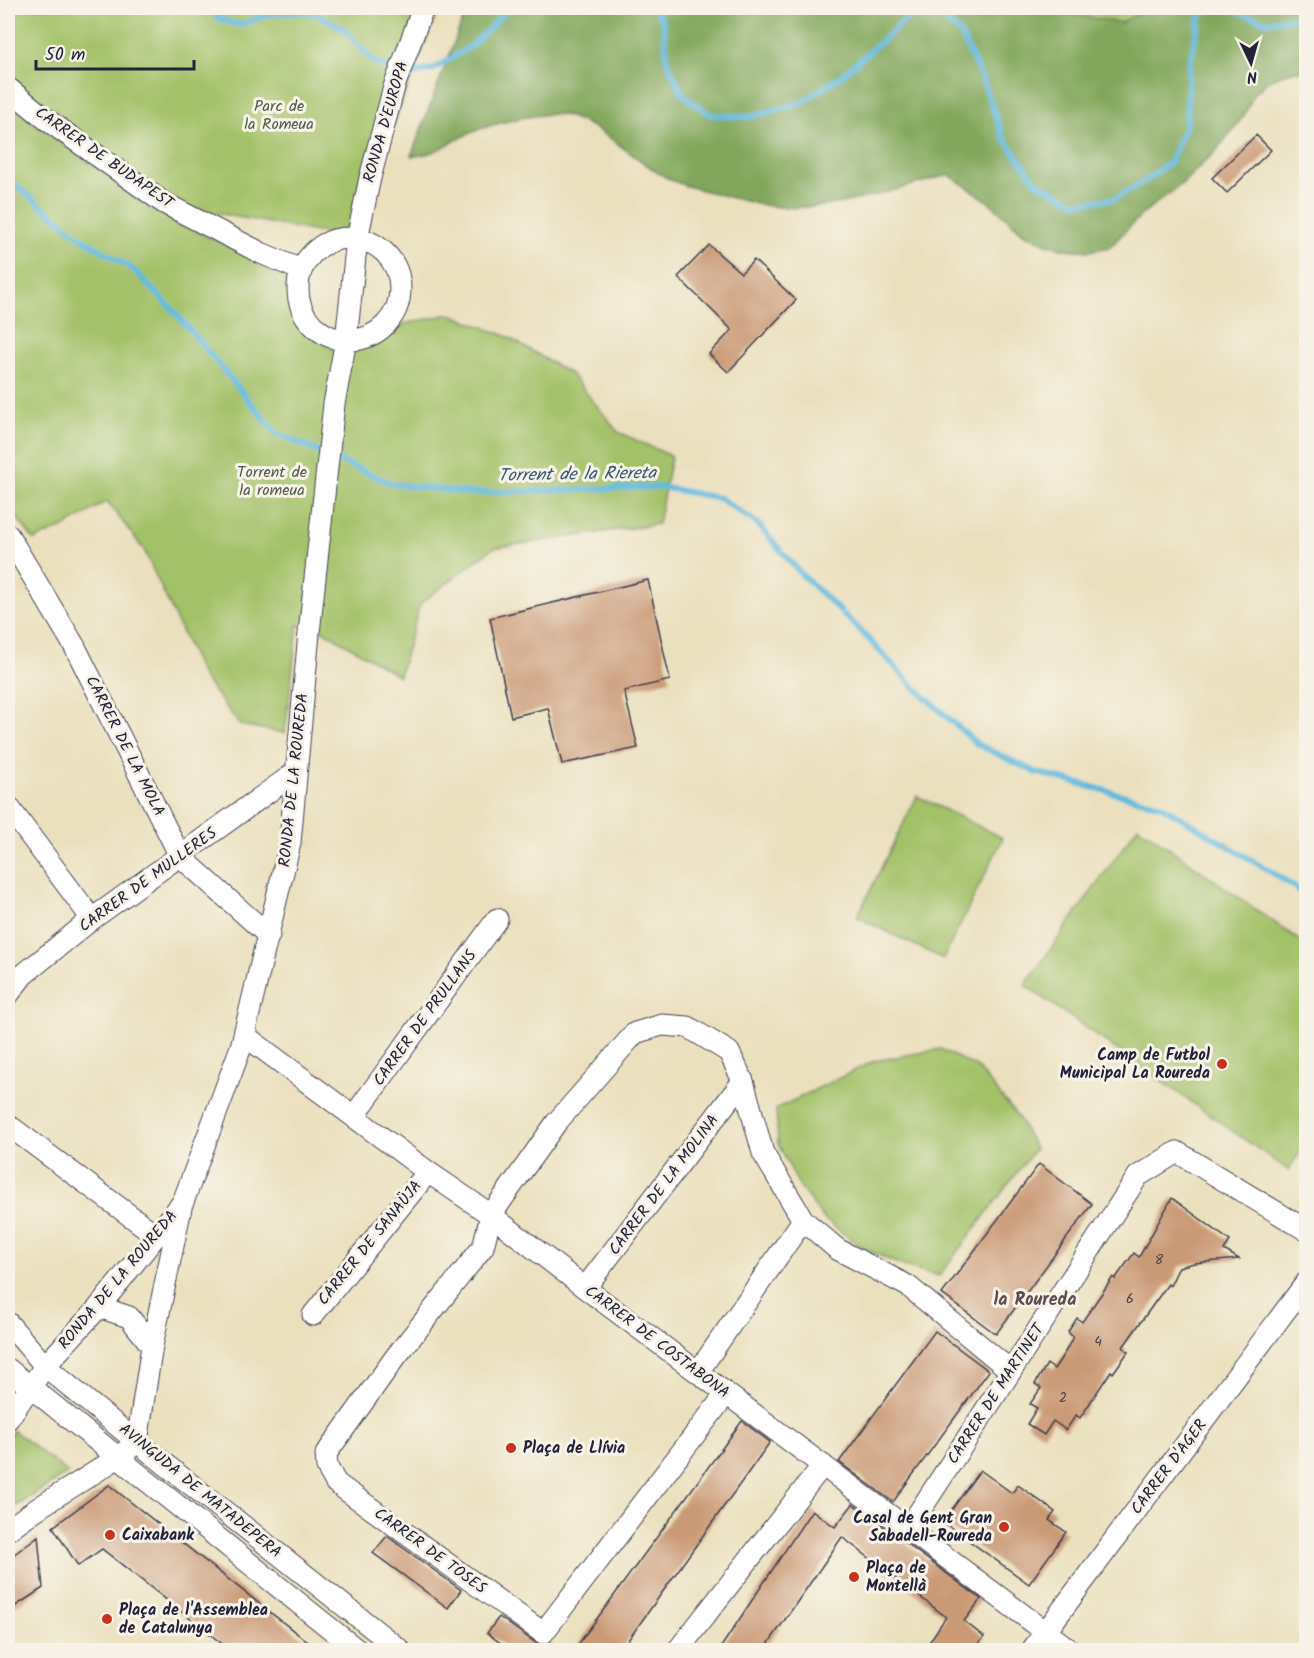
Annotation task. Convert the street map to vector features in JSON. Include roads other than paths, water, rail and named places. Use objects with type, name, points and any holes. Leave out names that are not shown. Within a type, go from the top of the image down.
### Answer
[{"type":"street","name":"RONDA D'EUROPA","points":[[357,239],[394,87],[423,8]]},
{"type":"street","name":"CARRER DE BUDAPEST","points":[[8,88],[47,120],[164,203],[261,254],[301,270]]},
{"type":"street","points":[[349,238],[357,239],[376,246],[389,258],[395,267],[400,283],[400,296],[388,322],[375,333],[360,339],[346,340],[325,334],[314,327],[300,303],[298,287],[301,270],[312,253],[325,244],[349,238]]},
{"type":"street","name":"RONDA DE LA ROUREDA","points":[[8,1419],[45,1366],[99,1307],[183,1202],[244,1035],[290,843],[334,404],[346,340],[357,239]]},
{"type":"street","name":"CARRER DE LA MOLA","points":[[8,535],[75,647],[180,856],[269,936]]},
{"type":"street","name":"CARRER DE MULLERES","points":[[8,995],[15,969],[92,920],[296,772]]},
{"type":"street","points":[[8,806],[92,920]]},
{"type":"street","name":"CARRER DE PRULLANS","points":[[354,1116],[497,919]]},
{"type":"street","points":[[491,1215],[556,1123],[635,1033],[662,1025],[688,1028],[729,1052],[743,1082],[763,1153],[803,1220],[837,1249],[916,1291],[1011,1371]]},
{"type":"street","name":"CARRER DE COSTABONA","points":[[244,1035],[428,1172],[491,1215],[726,1394],[1070,1650]]},
{"type":"street","name":"CARRER DE LA MOLINA","points":[[585,1288],[743,1082]]},
{"type":"street","points":[[8,1125],[156,1234]]},
{"type":"street","name":"CARRER DE MARTINET","points":[[908,1529],[1138,1176],[1177,1152],[1306,1230]]},
{"type":"street","name":"CARRER DE SANAÜJA","points":[[313,1315],[428,1172]]},
{"type":"street","points":[[13,1521],[117,1459],[137,1442],[152,1346],[183,1202]]},
{"type":"street","name":"CARRER DE TOSES","points":[[491,1215],[483,1248],[394,1359],[326,1454],[327,1467],[336,1483],[543,1633],[726,1394]]},
{"type":"street","points":[[698,1372],[803,1220]]},
{"type":"street","name":"CARRER D'AGER","points":[[1032,1650],[1306,1283]]},
{"type":"street","points":[[99,1307],[129,1317],[152,1346]]},
{"type":"street","name":"AVINGUDA DE MATADEPERA","points":[[8,1323],[45,1366],[137,1442],[400,1650]]},
{"type":"street","name":"AVINGUDA DE MATADEPERA","points":[[8,1369],[357,1650]]},
{"type":"street","points":[[678,1650],[823,1465]]},
{"type":"waterway","points":[[210,8],[217,18],[239,25],[273,13],[313,12],[344,29],[373,61],[394,72]]},
{"type":"waterway","points":[[403,76],[434,69],[471,46],[507,8]]},
{"type":"waterway","points":[[654,8],[663,22],[667,61],[683,95],[711,115],[749,117],[801,103],[841,76],[916,11],[938,14],[960,33],[981,76],[1003,137],[1037,183],[1076,203],[1114,199],[1147,180],[1170,162],[1186,125],[1189,67],[1200,16],[1209,8]]},
{"type":"waterway","points":[[1228,8],[1267,22],[1306,15]]},
{"type":"waterway","name":"Torrent de la Riereta","points":[[8,179],[80,237],[133,269],[175,312],[276,433],[393,484],[469,493],[661,487],[719,498],[757,523],[801,574],[857,627],[915,688],[977,744],[1035,772],[1160,805],[1306,895]]},
{"type":"place","name":"Camp de Futbol Municipal La Roureda","points":[[1222,1064]]},
{"type":"place","name":"Plaça de Llívia","points":[[511,1448]]},
{"type":"place","name":"Casal de Gent Gran Sabadell-Roureda","points":[[1004,1527]]},
{"type":"place","name":"Caixabank","points":[[110,1535]]},
{"type":"place","name":"Plaça de Montellà","points":[[854,1577]]},
{"type":"place","name":"Plaça de l'Assemblea de Catalunya","points":[[107,1619]]},
{"type":"district","name":"la Roureda","points":[[1035,1300]]},
{"type":"park label","name":"Parc de la Romeua","points":[[279,115]]},
{"type":"park label","name":"Torrent de la romeua","points":[[272,481]]}]
